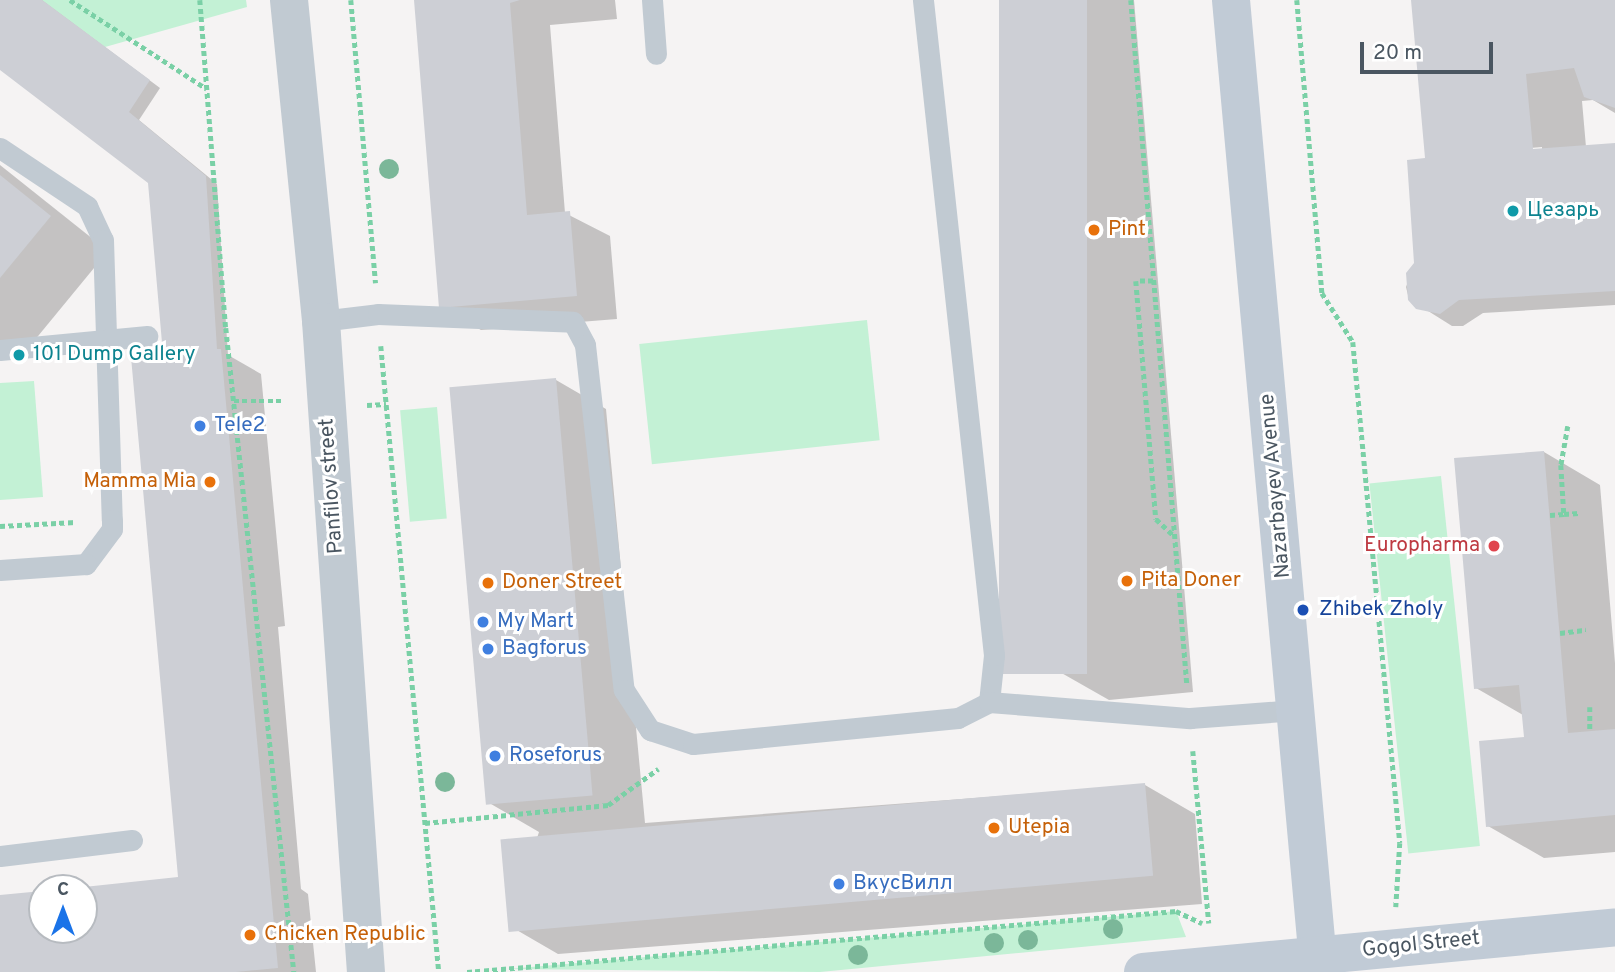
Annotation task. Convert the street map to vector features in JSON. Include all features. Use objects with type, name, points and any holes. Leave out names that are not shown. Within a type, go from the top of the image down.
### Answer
[{"type":"main road","name":"Nazarbayev Avenue","points":[[1231,0],[1319,964]]},
{"type":"main road","name":"Gogol Street","points":[[1143,972],[1319,964],[1615,927]]},
{"type":"street","name":"Panfilov street","points":[[289,0],[321,321],[366,972]]},
{"type":"lane","points":[[652,0],[656,54]]},
{"type":"lane","points":[[923,0],[994,655],[989,702]]},
{"type":"lane","points":[[0,148],[87,206],[103,240],[112,530],[86,564],[0,570]]},
{"type":"lane","points":[[321,321],[378,314],[573,322],[585,345],[624,690],[650,730],[693,744],[958,718],[989,702],[1190,718],[1296,710]]},
{"type":"lane","points":[[0,350],[147,336]]},
{"type":"lane","points":[[0,856],[132,840]]},
{"type":"path","points":[[70,0],[208,90]]},
{"type":"path","points":[[200,0],[234,401],[293,972]]},
{"type":"path","points":[[351,0],[376,287]]},
{"type":"path","points":[[1131,0],[1188,688]]},
{"type":"path","points":[[1297,0],[1322,293],[1353,342],[1400,843],[1396,912]]},
{"type":"path","points":[[1153,281],[1136,281],[1156,519],[1175,536]]},
{"type":"path","points":[[381,342],[439,972]]},
{"type":"path","points":[[234,401],[282,401]]},
{"type":"path","points":[[362,405],[386,404]]},
{"type":"path","points":[[1564,514],[1561,465],[1568,426]]},
{"type":"path","points":[[1550,516],[1580,513]]},
{"type":"path","points":[[0,526],[60,523]]},
{"type":"path","points":[[1560,633],[1586,630]]},
{"type":"path","points":[[1590,707],[1590,731]]},
{"type":"path","points":[[467,972],[1176,911],[1209,926],[1192,737]]},
{"type":"path","points":[[425,823],[608,805],[693,744]]},
{"type":"green space","points":[[42,0],[246,0],[247,7],[105,47]]},
{"type":"green space","points":[[867,320],[880,440],[652,464],[639,344]]},
{"type":"green space","points":[[34,381],[43,497],[0,500],[0,383]]},
{"type":"green space","points":[[437,407],[447,519],[410,522],[400,410]]},
{"type":"green space","points":[[1441,476],[1480,846],[1408,853],[1369,484]]},
{"type":"green space","points":[[1176,911],[1186,937],[820,972],[508,969]]},
{"type":"building","points":[[0,0],[42,0],[150,80],[129,112],[206,176],[217,349],[221,349],[278,968],[236,972],[0,972],[0,895],[28,892],[28,944],[98,944],[98,886],[178,877],[131,357],[163,354],[148,183],[0,70]]},
{"type":"building","points":[[414,0],[520,0],[510,3],[527,215],[570,211],[577,296],[439,308]]},
{"type":"building","points":[[999,0],[1087,0],[1087,674],[999,674]]},
{"type":"building","points":[[1411,0],[1615,0],[1615,108],[1584,97],[1574,68],[1526,74],[1533,149],[1615,143],[1615,291],[1459,300],[1440,314],[1416,309],[1408,300],[1406,273],[1414,263],[1407,160],[1425,158]]},
{"type":"building","points":[[0,175],[51,216],[0,278]]},
{"type":"building","points":[[556,378],[593,795],[486,805],[449,387]]},
{"type":"building","points":[[1544,451],[1568,733],[1615,729],[1615,815],[1486,827],[1479,741],[1524,737],[1519,685],[1474,689],[1454,458]]},
{"type":"building","points":[[1145,783],[1153,876],[509,932],[500,839]]},
{"type":"place","name":"Цезарь","points":[[1513,211]]},
{"type":"place","name":"Pint","points":[[1094,230]]},
{"type":"place","name":"101 Dump Gallery","points":[[19,355]]},
{"type":"place","name":"Tele2","points":[[200,426]]},
{"type":"place","name":"Mamma Mia","points":[[210,482]]},
{"type":"place","name":"Europharma","points":[[1494,546]]},
{"type":"place","name":"Pita Doner","points":[[1127,581]]},
{"type":"place","name":"Doner Street","points":[[488,583]]},
{"type":"place","name":"Zhibek Zholy","points":[[1303,610]]},
{"type":"place","name":"My Mart","points":[[483,622]]},
{"type":"place","name":"Bagforus","points":[[488,649]]},
{"type":"place","name":"Roseforus","points":[[495,756]]},
{"type":"place","name":"Utepia","points":[[994,828]]},
{"type":"place","name":"ВкусВилл","points":[[839,884]]},
{"type":"place","name":"Chicken Republic","points":[[250,935]]}]
